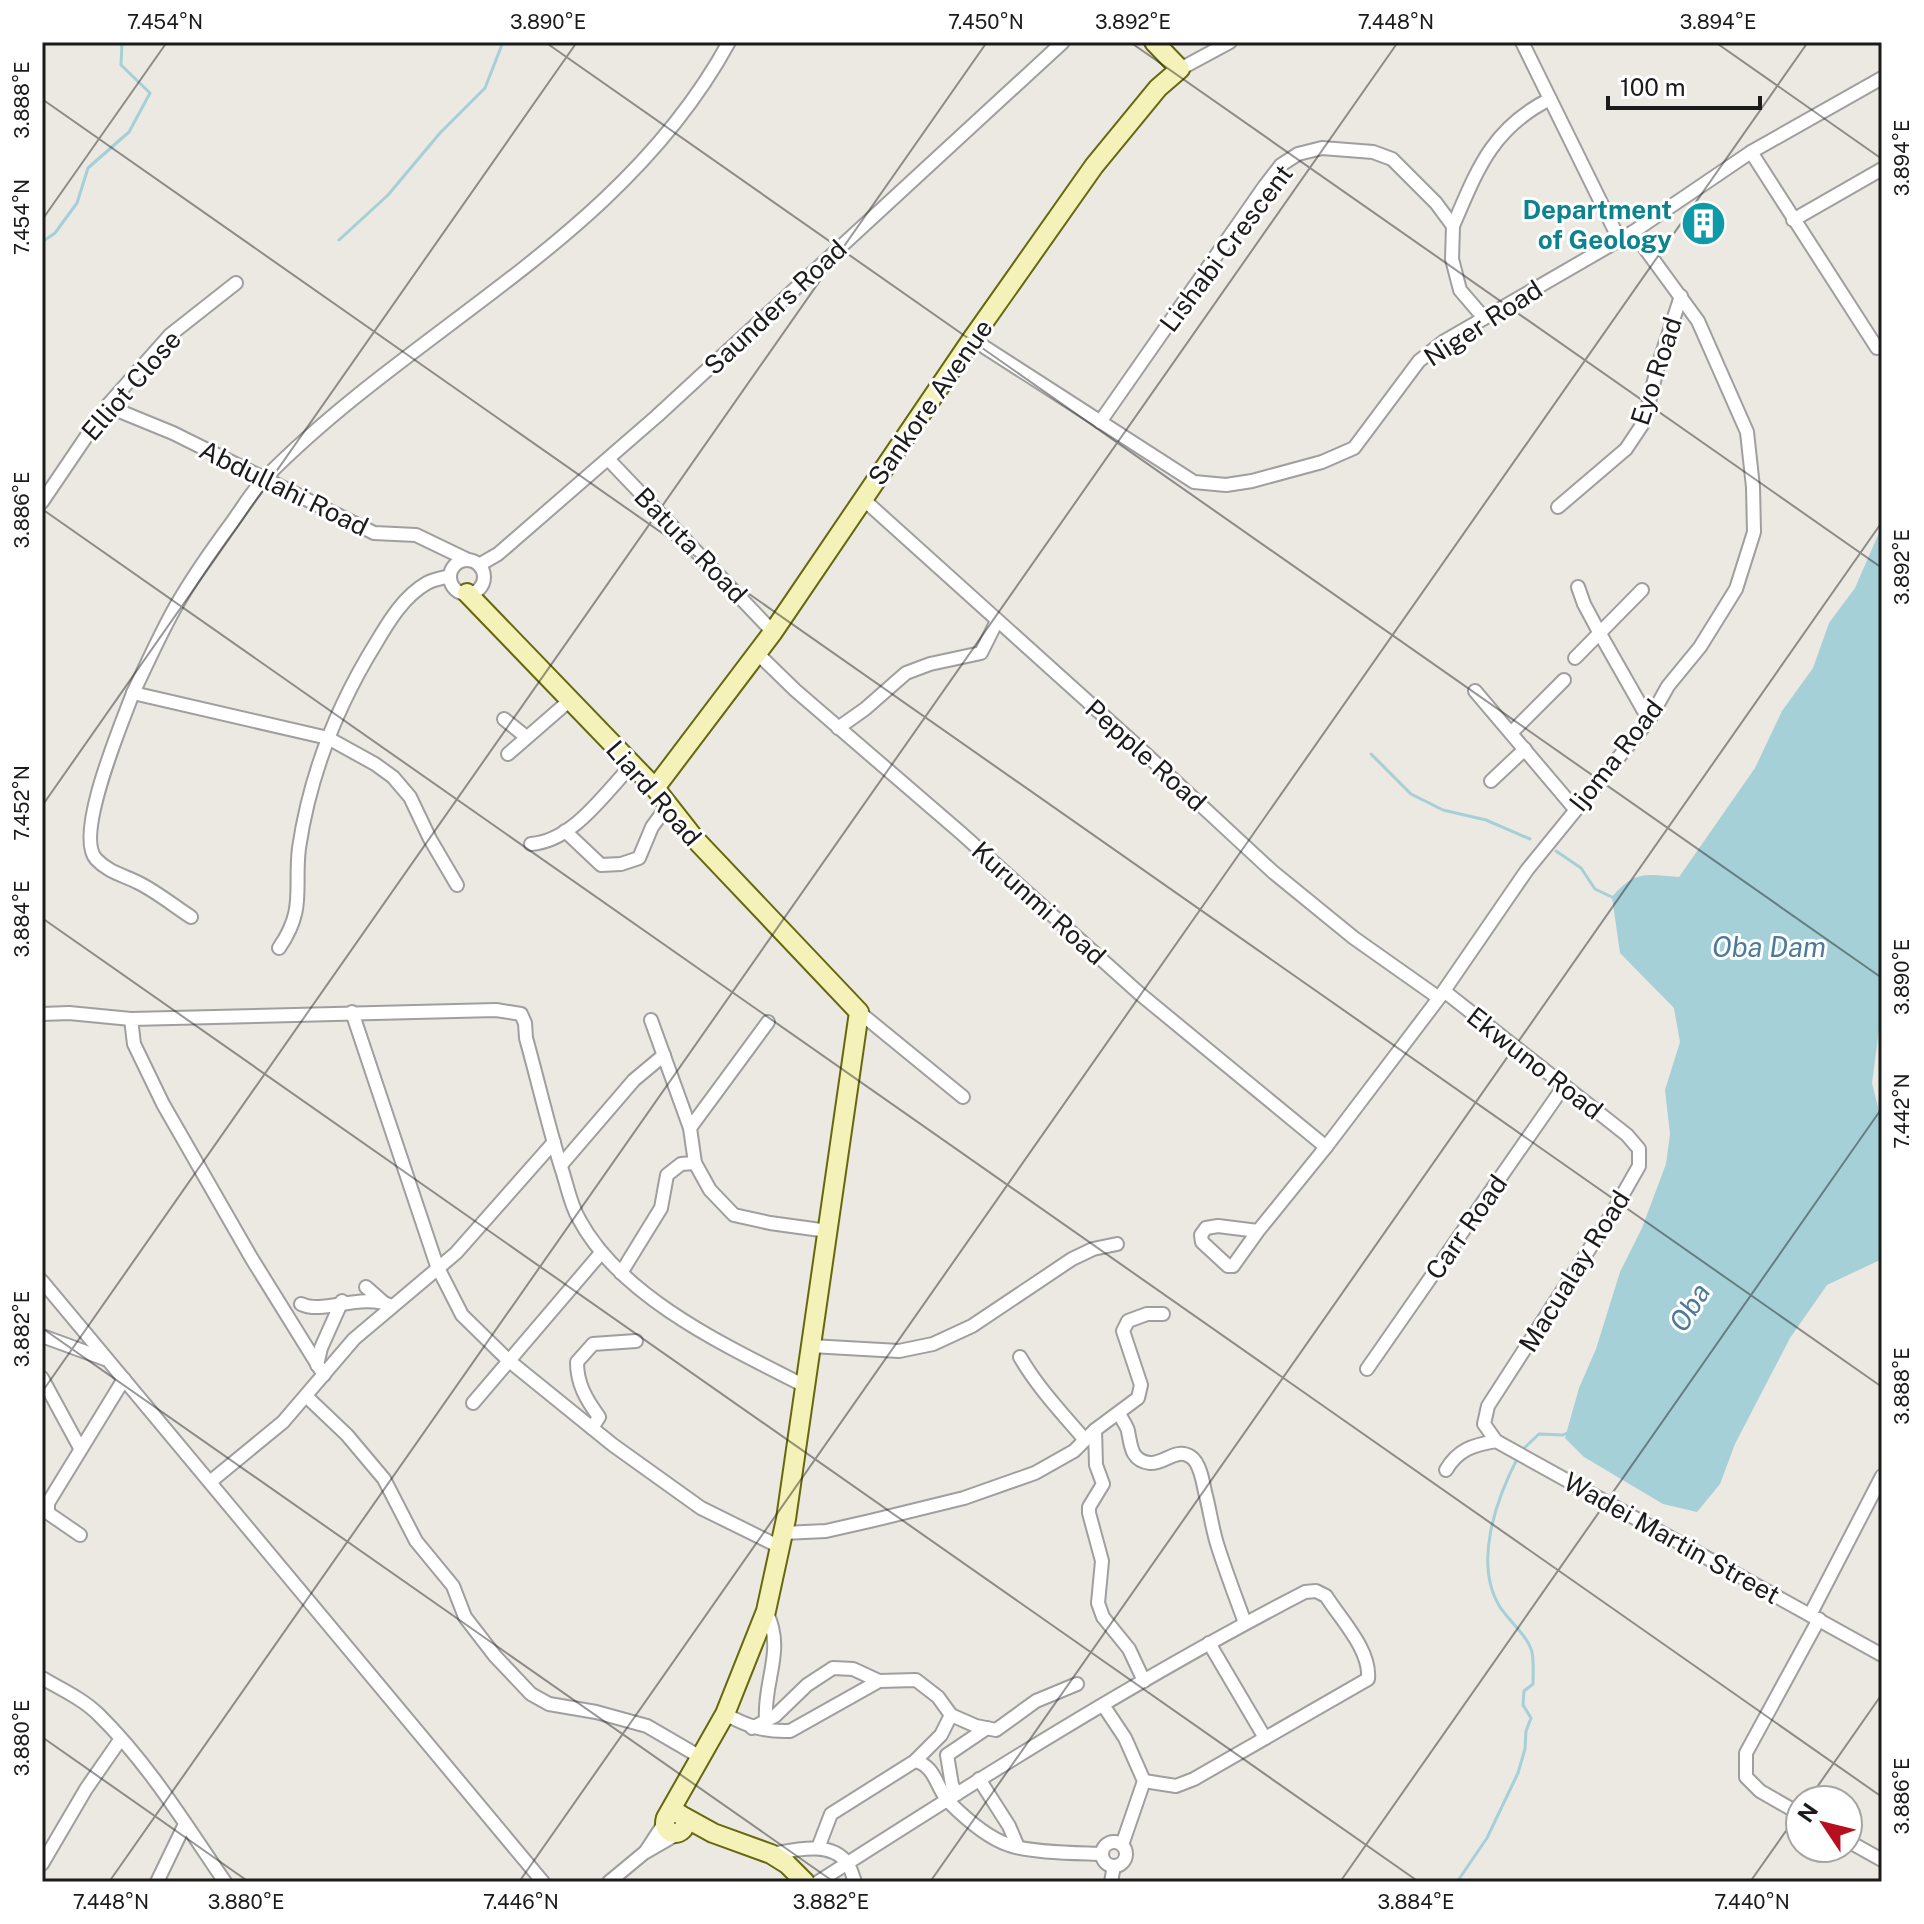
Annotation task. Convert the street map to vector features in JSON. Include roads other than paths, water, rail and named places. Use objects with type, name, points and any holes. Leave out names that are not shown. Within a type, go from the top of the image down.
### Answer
[{"type":"street","points":[[191,917],[140,883],[110,871],[93,856],[88,837],[93,808],[133,693],[177,605],[213,548],[263,480],[308,437],[358,396],[549,250],[632,174],[684,115],[729,42]]},
{"type":"street","name":"Saunders Road","points":[[474,562],[498,554],[608,459],[1063,42]]},
{"type":"street","points":[[1154,42],[1180,69]]},
{"type":"street","name":"Sankore Avenue","points":[[655,788],[773,632],[1094,166],[1158,88],[1180,69],[1230,42]]},
{"type":"street","points":[[1522,42],[1619,239]]},
{"type":"street","name":"Niger Road","points":[[972,339],[1194,482],[1239,483],[1322,462],[1354,448],[1419,361],[1443,342],[1633,232],[1751,152],[1882,78]]},
{"type":"street","points":[[1484,318],[1460,290],[1452,259],[1453,226],[1482,162],[1502,132],[1550,99]]},
{"type":"street","name":"Lishabi Crescent","points":[[1100,422],[1264,187],[1281,165],[1298,154],[1322,148],[1355,149],[1392,159],[1436,203],[1453,226]]},
{"type":"street","points":[[1751,152],[1877,348]]},
{"type":"street","points":[[1793,220],[1882,169]]},
{"type":"street","name":"Ijoma Road","points":[[1258,1231],[1441,995],[1527,870],[1649,720],[1668,686],[1700,647],[1736,589],[1754,532],[1747,432],[1698,321],[1633,232]]},
{"type":"street","name":"Elliot Close","points":[[42,502],[107,406],[170,335],[236,283]]},
{"type":"street","name":"Eyo Road","points":[[1558,507],[1626,449],[1644,422],[1657,369],[1681,296]]},
{"type":"street","name":"Abdullahi Road","points":[[107,406],[173,433],[374,533],[416,535],[474,562]]},
{"type":"street","name":"Batuta Road","points":[[608,459],[773,632]]},
{"type":"street","name":"Pepple Road","points":[[863,499],[1273,872],[1354,938],[1441,995]]},
{"type":"street","points":[[279,948],[296,916],[299,851],[314,778],[353,681],[392,617],[428,582],[452,571],[474,562],[484,581],[477,590],[467,593],[453,586],[452,571],[448,550]]},
{"type":"street","points":[[1578,587],[1584,604],[1649,720]]},
{"type":"street","points":[[1575,658],[1642,590]]},
{"type":"street","name":"Liard Road","points":[[467,593],[655,788],[705,850],[859,1012]]},
{"type":"street","points":[[838,728],[906,673],[930,664],[981,653],[997,621]]},
{"type":"street","name":"Kurunmi Road","points":[[757,653],[1140,994],[1326,1147]]},
{"type":"street","points":[[1511,733],[1564,680]]},
{"type":"street","points":[[1475,691],[1575,809]]},
{"type":"street","points":[[133,693],[328,738],[375,764],[393,777],[410,797],[457,885]]},
{"type":"street","points":[[508,754],[525,736],[569,701]]},
{"type":"street","points":[[504,719],[525,736]]},
{"type":"street","points":[[1491,781],[1525,749]]},
{"type":"street","points":[[531,844],[552,841],[580,820],[632,765]]},
{"type":"street","points":[[565,831],[601,865],[621,864],[639,858],[652,827],[668,805]]},
{"type":"street","name":"Ekwuno Road","points":[[1441,995],[1627,1135]]},
{"type":"street","points":[[42,1014],[69,1013],[131,1019],[496,1010],[521,1014],[554,1142],[578,1217],[601,1253],[621,1273],[714,1340],[805,1386]]},
{"type":"street","points":[[352,1012],[437,1266],[462,1315],[508,1360],[592,1428],[701,1508],[781,1540],[964,1498],[1035,1473],[1074,1451],[1095,1430],[1120,1415],[1138,1398],[1141,1385],[1124,1327],[1136,1317],[1163,1314]]},
{"type":"street","points":[[859,1012],[963,1097]]},
{"type":"street","points":[[609,1882],[676,1823],[686,1784],[725,1714],[766,1611],[781,1540],[805,1386],[859,1012]]},
{"type":"street","points":[[131,1019],[134,1044],[163,1104],[252,1259],[321,1370]]},
{"type":"street","points":[[651,1020],[690,1128],[695,1163],[710,1190],[734,1215],[828,1231]]},
{"type":"street","points":[[690,1128],[768,1022]]},
{"type":"street","points":[[561,1165],[634,1080],[664,1055]]},
{"type":"street","name":"Carr Road","points":[[1367,1369],[1564,1086]]},
{"type":"street","name":"Macualay Road","points":[[1496,1441],[1484,1424],[1488,1406],[1610,1217],[1639,1166],[1639,1149],[1627,1135]]},
{"type":"street","points":[[210,1482],[283,1422],[306,1396],[321,1370],[388,1304],[456,1253],[554,1142]]},
{"type":"street","points":[[621,1273],[661,1208],[667,1175],[681,1164],[695,1163]]},
{"type":"street","points":[[811,1346],[899,1351],[933,1344],[972,1326],[1072,1259],[1093,1249],[1117,1244]]},
{"type":"street","points":[[473,1403],[601,1253]]},
{"type":"street","points":[[42,1281],[543,1882]]},
{"type":"street","points":[[366,1287],[388,1304]]},
{"type":"street","points":[[321,1370],[321,1348],[344,1298]]},
{"type":"street","points":[[301,1304],[317,1308],[344,1298],[388,1304]]},
{"type":"street","points":[[42,1336],[108,1360]]},
{"type":"street","points":[[592,1428],[599,1417],[577,1378],[577,1362],[593,1344],[636,1341]]},
{"type":"street","points":[[1020,1357],[1068,1423],[1085,1440]]},
{"type":"street","points":[[42,1378],[80,1448]]},
{"type":"street","points":[[80,1535],[48,1513],[46,1508],[124,1379]]},
{"type":"street","points":[[306,1396],[347,1435],[384,1479],[416,1541],[453,1586],[465,1617],[495,1656],[531,1694],[549,1704],[596,1712],[647,1726],[702,1758]]},
{"type":"street","points":[[1120,1415],[1128,1430],[1131,1452],[1138,1458],[1147,1463],[1157,1463],[1178,1454],[1190,1456],[1196,1462],[1216,1544],[1245,1623]]},
{"type":"street","points":[[1095,1430],[1096,1465],[1103,1484],[1089,1507],[1089,1513],[1102,1561],[1098,1603],[1103,1617],[1129,1649],[1144,1681]]},
{"type":"street","points":[[1446,1470],[1460,1452],[1474,1445],[1496,1441]]},
{"type":"street","name":"Wadei Martin Street","points":[[1496,1441],[1882,1655]]},
{"type":"street","points":[[1784,1805],[1760,1791],[1746,1777],[1746,1753],[1882,1476]]},
{"type":"street","points":[[818,1882],[979,1779],[1209,1643],[1305,1592],[1316,1591],[1326,1596],[1365,1656],[1368,1679],[1194,1779],[1176,1786],[1144,1781]]},
{"type":"street","points":[[766,1611],[773,1624],[776,1652],[764,1700],[766,1720]]},
{"type":"street","points":[[1209,1643],[1265,1738]]},
{"type":"street","points":[[752,1728],[833,1668],[853,1669],[879,1681],[916,1680],[938,1697],[951,1715],[976,1726],[996,1730],[1036,1701],[1077,1684]]},
{"type":"street","points":[[42,1678],[99,1714],[154,1780],[225,1882]]},
{"type":"street","points":[[725,1714],[752,1728],[790,1731],[879,1681]]},
{"type":"street","points":[[1103,1705],[1125,1738],[1144,1781],[1122,1845],[1125,1856],[1122,1863],[1114,1866],[1107,1864],[1102,1854],[1104,1847],[1111,1843],[1122,1845]]},
{"type":"street","points":[[818,1848],[831,1814],[915,1761],[941,1735],[951,1715]]},
{"type":"street","points":[[952,1797],[947,1755],[987,1728]]},
{"type":"street","points":[[42,1864],[102,1764],[120,1740]]},
{"type":"street","points":[[915,1761],[930,1769],[982,1829],[1010,1846],[1102,1854]]},
{"type":"street","points":[[979,1779],[1009,1826],[1018,1847]]},
{"type":"street","points":[[676,1823],[771,1854],[787,1864],[805,1882]]},
{"type":"street","points":[[157,1882],[185,1824]]},
{"type":"street","points":[[771,1854],[818,1848],[837,1855],[847,1863],[855,1882]]},
{"type":"street","points":[[1864,1850],[1882,1860]]},
{"type":"street","points":[[1111,1882],[1114,1866]]},
{"type":"water","name":"Oba Dam","points":[[1882,526],[1882,1007],[1872,1083],[1882,1123],[1882,1259],[1827,1285],[1790,1338],[1735,1444],[1720,1484],[1697,1512],[1663,1504],[1584,1457],[1565,1438],[1579,1388],[1596,1349],[1620,1272],[1642,1228],[1666,1164],[1670,1134],[1665,1090],[1680,1042],[1674,1008],[1620,953],[1612,897],[1635,878],[1650,875],[1679,877],[1755,768],[1782,711],[1813,668],[1829,623],[1855,588]]},
{"type":"waterway","points":[[42,242],[55,233],[77,203],[88,168],[129,132],[150,93],[121,65],[122,42]]},
{"type":"waterway","points":[[339,240],[388,195],[440,133],[485,88],[503,42]]},
{"type":"waterway","points":[[1371,754],[1411,794],[1443,810],[1486,820],[1530,839]]},
{"type":"waterway","points":[[1556,851],[1581,868],[1595,889],[1614,898]]},
{"type":"waterway","name":"Oba","points":[[1520,1452],[1539,1434],[1563,1435],[1569,1432]]},
{"type":"waterway","name":"Oba","points":[[1457,1882],[1487,1838],[1518,1773],[1531,1718],[1523,1705],[1524,1691],[1533,1684],[1532,1652],[1500,1607],[1488,1572],[1490,1532],[1517,1459]]},
{"type":"place","name":"Department of Geology","points":[[1703,224]]}]
